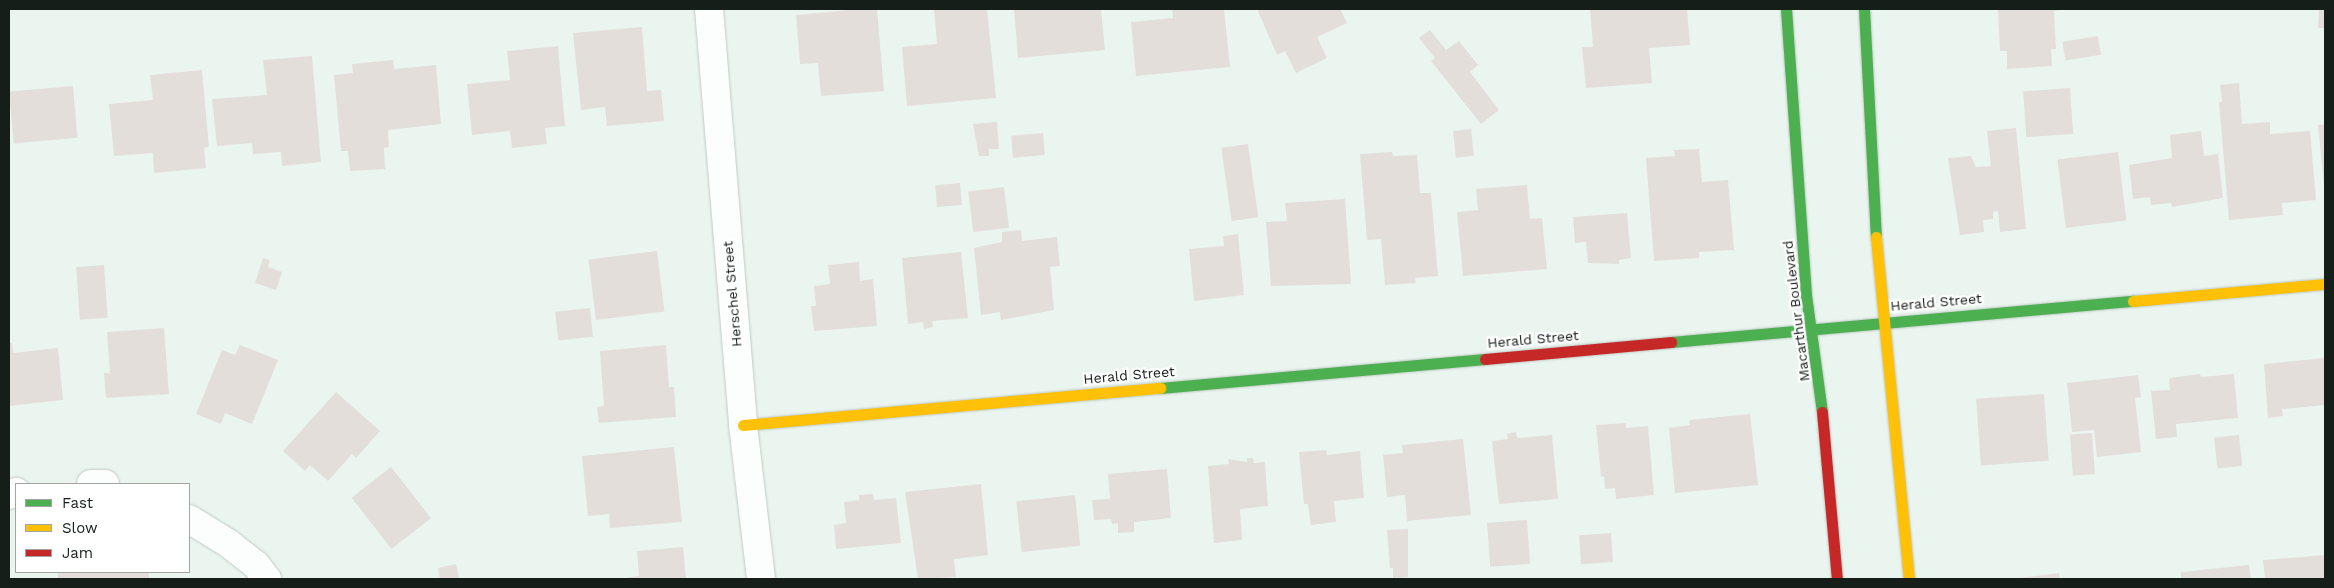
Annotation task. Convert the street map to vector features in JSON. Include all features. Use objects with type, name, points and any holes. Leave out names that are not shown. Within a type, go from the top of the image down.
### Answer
[{"type":"street","name":"Herschel Street","points":[[709,9],[743,425],[761,579]]},
{"type":"street","name":"Macarthur Boulevard","points":[[1786,9],[1788,72],[1837,579]]},
{"type":"street","points":[[1864,9],[1871,187],[1886,321],[1909,579]]},
{"type":"street","name":"Herald Street","points":[[743,425],[1886,321],[2325,284]]},
{"type":"street","points":[[190,520],[228,543],[256,565],[268,579]]},
{"type":"building","points":[[877,9],[884,91],[821,96],[818,63],[800,64],[796,15]]},
{"type":"building","points":[[934,9],[987,9],[996,98],[907,106],[902,47],[937,44]]},
{"type":"building","points":[[1014,9],[1101,9],[1105,50],[1018,58]]},
{"type":"building","points":[[1172,9],[1224,9],[1230,67],[1136,76],[1131,22],[1173,18]]},
{"type":"building","points":[[1257,9],[1340,9],[1347,23],[1317,37],[1327,58],[1296,73],[1285,51],[1277,55]]},
{"type":"building","points":[[1590,9],[1687,9],[1690,45],[1649,48],[1652,83],[1586,88],[1582,47],[1593,47]]},
{"type":"building","points":[[1998,9],[2065,9],[2054,11],[2056,49],[2051,49],[2052,66],[2007,69],[2007,51],[2000,51]]},
{"type":"building","points":[[2319,9],[2325,9],[2325,28],[2318,28]]},
{"type":"building","points":[[642,27],[647,91],[661,90],[664,121],[607,126],[605,107],[581,110],[573,33]]},
{"type":"building","points":[[1430,30],[1446,50],[1459,41],[1478,65],[1470,72],[1499,110],[1481,124],[1431,61],[1435,58],[1419,38]]},
{"type":"building","points":[[2098,36],[2101,55],[2065,60],[2062,42]]},
{"type":"building","points":[[558,46],[565,126],[545,128],[547,144],[512,148],[510,131],[472,135],[467,84],[510,80],[507,51]]},
{"type":"building","points":[[312,56],[321,162],[282,166],[281,152],[253,154],[252,143],[217,146],[212,99],[267,95],[263,60]]},
{"type":"building","points":[[393,60],[394,69],[436,65],[441,124],[388,130],[389,147],[384,148],[385,169],[350,171],[348,151],[341,151],[334,75],[353,73],[352,64]]},
{"type":"building","points":[[202,70],[209,147],[204,148],[206,168],[154,173],[153,153],[114,156],[109,104],[153,100],[150,75]]},
{"type":"building","points":[[2239,83],[2242,124],[2270,122],[2270,134],[2310,131],[2316,200],[2282,203],[2283,215],[2229,220],[2219,102],[2222,102],[2220,85]]},
{"type":"building","points":[[73,86],[78,138],[14,143],[9,92]]},
{"type":"building","points":[[2070,88],[2073,134],[2026,137],[2023,91]]},
{"type":"building","points":[[997,122],[999,149],[989,149],[989,156],[979,156],[973,124]]},
{"type":"building","points":[[2325,124],[2325,185],[2324,185],[2318,125]]},
{"type":"building","points":[[2016,128],[2026,229],[2000,232],[1998,211],[1993,212],[1993,219],[1983,220],[1984,232],[1960,235],[1948,158],[1971,156],[1976,167],[1991,166],[1987,131]]},
{"type":"building","points":[[1471,129],[1474,156],[1456,158],[1453,131]]},
{"type":"building","points":[[2201,131],[2204,156],[2218,154],[2223,198],[2172,207],[2171,203],[2151,205],[2150,197],[2133,199],[2129,165],[2172,158],[2170,135]]},
{"type":"building","points":[[1043,133],[1045,155],[1013,158],[1011,136]]},
{"type":"building","points":[[1248,144],[1258,217],[1232,221],[1221,148]]},
{"type":"building","points":[[1699,149],[1702,182],[1728,180],[1734,250],[1699,252],[1699,258],[1654,261],[1646,158],[1675,156],[1674,150]]},
{"type":"building","points":[[1392,152],[1393,156],[1417,155],[1420,193],[1431,193],[1438,276],[1415,278],[1416,283],[1385,285],[1381,239],[1367,240],[1360,154]]},
{"type":"building","points":[[2118,152],[2126,220],[2066,228],[2057,159]]},
{"type":"building","points":[[960,183],[962,205],[937,207],[935,185]]},
{"type":"building","points":[[1527,185],[1530,219],[1542,218],[1547,269],[1463,276],[1457,212],[1478,210],[1476,189]]},
{"type":"building","points":[[1004,187],[1009,228],[973,232],[968,191]]},
{"type":"building","points":[[1345,199],[1351,284],[1271,286],[1266,222],[1287,221],[1285,203]]},
{"type":"building","points":[[1627,213],[1631,258],[1619,260],[1619,264],[1588,263],[1586,242],[1575,243],[1573,217]]},
{"type":"building","points":[[1021,230],[1022,241],[1057,237],[1060,266],[1050,267],[1054,310],[1001,320],[1000,312],[981,315],[974,248],[1002,242],[1002,232]]},
{"type":"building","points":[[1238,234],[1244,295],[1194,301],[1189,249],[1224,246],[1223,236]]},
{"type":"building","points":[[657,251],[664,312],[596,320],[589,259]]},
{"type":"building","points":[[961,252],[968,318],[932,321],[933,327],[924,329],[923,322],[908,324],[902,258]]},
{"type":"building","points":[[263,258],[270,260],[268,267],[282,272],[276,290],[255,283]]},
{"type":"building","points":[[859,262],[860,281],[873,279],[877,326],[814,331],[811,306],[816,306],[814,286],[830,284],[828,265]]},
{"type":"building","points":[[104,265],[108,318],[80,320],[76,267]]},
{"type":"building","points":[[590,308],[593,337],[558,340],[555,312]]},
{"type":"building","points":[[164,328],[169,394],[106,398],[104,373],[110,373],[107,332]]},
{"type":"building","points":[[9,343],[12,343],[13,353],[58,348],[63,400],[9,406]]},
{"type":"building","points":[[240,345],[278,360],[252,424],[225,413],[221,424],[196,414],[222,350],[235,355]]},
{"type":"building","points":[[666,345],[669,387],[674,387],[676,417],[599,423],[597,407],[604,406],[600,351]]},
{"type":"building","points":[[2325,358],[2325,405],[2282,409],[2283,416],[2268,418],[2264,364]]},
{"type":"building","points":[[2200,374],[2201,377],[2234,374],[2238,418],[2176,424],[2177,437],[2156,439],[2151,391],[2170,390],[2169,378]]},
{"type":"building","points":[[2138,375],[2141,397],[2135,398],[2141,452],[2097,457],[2094,430],[2072,432],[2067,383]]},
{"type":"building","points":[[336,392],[380,431],[356,458],[352,454],[328,481],[310,465],[305,471],[283,451]]},
{"type":"building","points":[[2044,394],[2049,461],[1981,466],[1976,399]]},
{"type":"building","points":[[1750,414],[1758,485],[1675,493],[1669,428],[1690,425],[1689,420]]},
{"type":"building","points":[[1626,423],[1626,428],[1648,426],[1654,495],[1616,499],[1615,488],[1605,489],[1604,476],[1601,477],[1596,425]]},
{"type":"building","points":[[1516,432],[1517,438],[1552,435],[1558,499],[1499,504],[1492,441],[1508,439],[1507,434]]},
{"type":"building","points":[[2092,433],[2095,474],[2073,475],[2070,435]]},
{"type":"building","points":[[2239,435],[2242,466],[2217,468],[2214,438]]},
{"type":"building","points":[[1463,439],[1471,515],[1407,521],[1405,495],[1387,497],[1383,455],[1403,453],[1402,445]]},
{"type":"building","points":[[674,447],[682,522],[610,528],[609,514],[588,516],[582,456]]},
{"type":"building","points":[[1326,450],[1327,455],[1360,451],[1364,498],[1334,501],[1336,522],[1311,525],[1308,504],[1304,504],[1299,452]]},
{"type":"building","points":[[1247,458],[1253,458],[1254,463],[1265,462],[1268,506],[1240,509],[1242,540],[1214,543],[1208,466],[1229,464],[1228,459],[1247,462]]},
{"type":"building","points":[[391,467],[431,518],[392,549],[352,498]]},
{"type":"building","points":[[1167,469],[1171,518],[1134,522],[1134,532],[1118,533],[1118,523],[1112,524],[1111,519],[1094,520],[1092,500],[1110,499],[1108,474]]},
{"type":"building","points":[[981,484],[988,555],[954,559],[956,577],[918,579],[905,492]]},
{"type":"building","points":[[873,494],[874,500],[896,498],[901,543],[836,549],[834,525],[846,523],[844,502],[859,500],[859,495]]},
{"type":"building","points":[[1075,495],[1080,546],[1022,552],[1016,501]]},
{"type":"building","points":[[1527,520],[1530,564],[1490,567],[1487,523]]},
{"type":"building","points":[[1408,529],[1408,577],[1393,578],[1393,568],[1390,568],[1387,530]]},
{"type":"building","points":[[1611,533],[1613,562],[1581,564],[1579,535]]},
{"type":"building","points":[[683,547],[686,579],[620,579],[639,576],[637,551]]},
{"type":"building","points":[[2325,555],[2325,579],[2265,579],[2263,560]]},
{"type":"building","points":[[456,564],[459,578],[466,579],[440,579],[438,568]]},
{"type":"building","points":[[2249,565],[2251,579],[2181,579],[2181,572]]},
{"type":"building","points":[[58,573],[149,573],[149,579],[58,579]]},
{"type":"building","points":[[2059,573],[2060,579],[2019,579],[2019,578]]},
{"type":"traffic: fast","points":[[1786,9],[1806,295],[1822,412]]},
{"type":"traffic: fast","points":[[1864,9],[1876,237]]},
{"type":"traffic: fast","points":[[1671,342],[2133,301]]},
{"type":"traffic: fast","points":[[1160,388],[1485,359]]},
{"type":"traffic: slow","points":[[1876,237],[1909,579]]},
{"type":"traffic: slow","points":[[2133,301],[2325,284]]},
{"type":"traffic: slow","points":[[743,425],[1160,388]]},
{"type":"traffic: jam","points":[[1485,359],[1671,342]]},
{"type":"traffic: jam","points":[[1822,412],[1837,579]]}]
